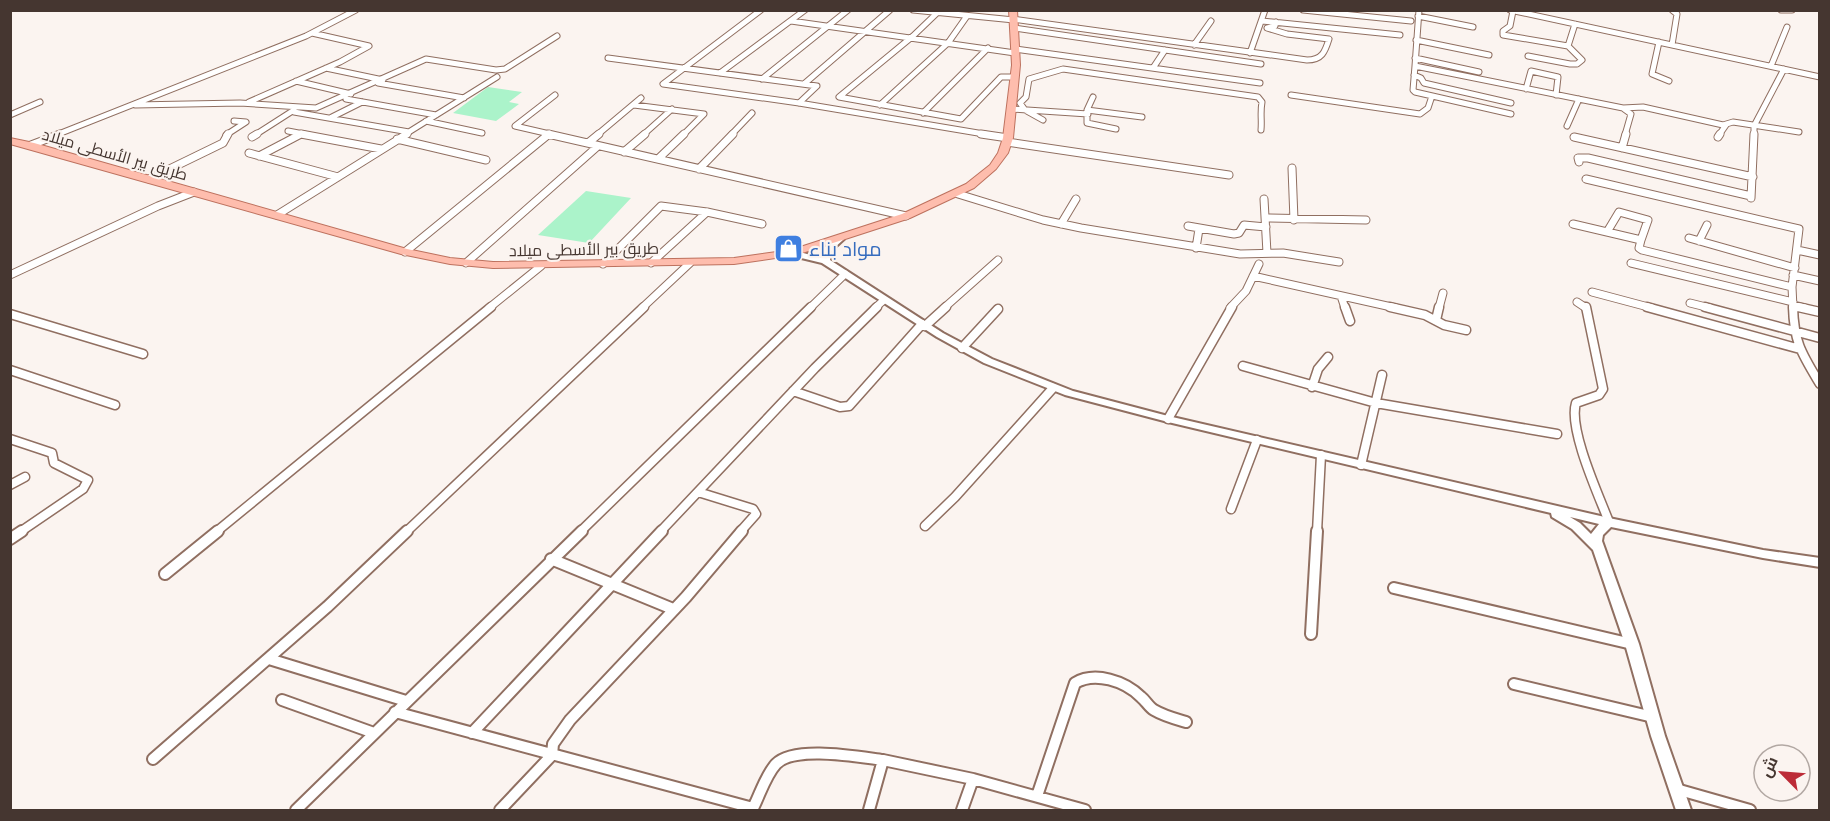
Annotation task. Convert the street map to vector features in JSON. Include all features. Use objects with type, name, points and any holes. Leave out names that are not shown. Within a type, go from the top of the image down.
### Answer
[{"type":"main road","name":"طريق بير الأسطى ميلاد","points":[[10,141],[31,145],[405,252],[466,263],[541,266],[734,261],[792,253],[840,239],[906,216],[958,194],[981,179],[1003,153],[1008,140],[1015,76],[1014,19]]},
{"type":"street","points":[[31,145],[312,33],[356,10]]},
{"type":"street","points":[[761,10],[686,69],[663,84],[799,103],[1008,140],[1229,175]]},
{"type":"street","points":[[720,73],[805,10]]},
{"type":"street","points":[[762,79],[848,10]]},
{"type":"street","points":[[804,84],[890,10]]},
{"type":"street","points":[[913,10],[1014,19],[1312,60],[1324,56],[1329,39],[1287,34],[1267,28],[1275,26],[1276,22]]},
{"type":"street","points":[[1250,52],[1265,10]]},
{"type":"street","points":[[1303,10],[1411,21]]},
{"type":"street","points":[[1672,10],[1677,14],[1672,45]]},
{"type":"street","points":[[1781,10],[1792,10]]},
{"type":"street","points":[[1528,56],[1570,64],[1581,62],[1582,59],[1568,46],[1503,35],[1503,31],[1510,26],[1511,11],[1525,12],[1820,77]]},
{"type":"street","points":[[937,13],[911,38],[839,96],[923,113],[963,118],[1000,77],[1015,76]]},
{"type":"street","points":[[1473,27],[1419,13],[1414,66],[1417,76],[1424,83],[1511,104]]},
{"type":"street","points":[[880,105],[948,43],[967,16]]},
{"type":"street","points":[[1014,19],[1166,50],[1261,64]]},
{"type":"street","points":[[791,21],[1260,83]]},
{"type":"street","points":[[1194,45],[1211,21]]},
{"type":"street","points":[[1262,21],[1400,35]]},
{"type":"street","points":[[1568,46],[1575,24]]},
{"type":"street","points":[[1772,66],[1787,27]]},
{"type":"street","points":[[246,103],[326,68],[369,46],[364,43],[312,33]]},
{"type":"street","points":[[135,105],[246,103],[316,108],[384,80],[427,59],[502,69],[557,36]]},
{"type":"street","points":[[1416,40],[1489,55]]},
{"type":"street","points":[[1659,42],[1652,74],[1669,81]]},
{"type":"street","points":[[923,113],[988,48]]},
{"type":"street","points":[[1153,68],[1166,50]]},
{"type":"street","points":[[1191,73],[1202,55]]},
{"type":"street","points":[[608,58],[818,87],[799,103]]},
{"type":"street","points":[[1415,58],[1479,72]]},
{"type":"street","points":[[1230,79],[1239,61]]},
{"type":"street","points":[[1414,66],[1620,107],[1641,107],[1730,123],[1799,132]]},
{"type":"street","points":[[326,68],[384,80]]},
{"type":"street","points":[[1043,120],[1025,110],[1020,103],[1026,97],[1029,79],[1063,69],[1258,97],[1262,102],[1259,115],[1262,121],[1261,130]]},
{"type":"street","points":[[1579,162],[1578,158],[1588,158],[1751,197],[1754,126],[1784,69]]},
{"type":"street","points":[[1526,89],[1531,71],[1558,78],[1556,94]]},
{"type":"street","points":[[1417,76],[1413,90],[1431,99]]},
{"type":"street","points":[[277,215],[497,77]]},
{"type":"street","points":[[296,81],[351,94]]},
{"type":"street","points":[[376,83],[464,98]]},
{"type":"street","points":[[555,95],[515,125],[906,216]]},
{"type":"street","points":[[1291,95],[1415,114],[1424,112],[1431,99]]},
{"type":"street","points":[[1093,97],[1086,121],[1090,125],[1116,129]]},
{"type":"street","points":[[588,143],[641,98]]},
{"type":"street","points":[[1415,98],[1511,114]]},
{"type":"street","points":[[346,99],[436,115]]},
{"type":"street","points":[[1567,126],[1579,99]]},
{"type":"street","points":[[10,115],[40,102]]},
{"type":"street","points":[[332,117],[362,102]]},
{"type":"street","points":[[634,105],[704,115],[658,159]]},
{"type":"street","points":[[1620,107],[1631,114],[1622,148]]},
{"type":"street","points":[[624,152],[672,109]]},
{"type":"street","points":[[1011,109],[1142,117]]},
{"type":"street","points":[[252,137],[292,111],[409,132]]},
{"type":"street","points":[[699,169],[753,113]]},
{"type":"street","points":[[1718,138],[1737,114]]},
{"type":"street","points":[[149,179],[223,143],[226,140],[225,135],[246,122],[234,121]]},
{"type":"street","points":[[426,121],[482,133]]},
{"type":"street","points":[[288,131],[381,149]]},
{"type":"street","points":[[259,156],[301,134]]},
{"type":"street","points":[[405,252],[549,134]]},
{"type":"street","points":[[1574,138],[1753,177]]},
{"type":"street","points":[[397,140],[486,160]]},
{"type":"street","points":[[466,263],[598,146]]},
{"type":"street","points":[[249,153],[338,177]]},
{"type":"street","points":[[1292,168],[1294,220]]},
{"type":"street","points":[[1586,179],[1797,228],[1799,230],[1792,287],[1794,332],[1800,349],[1820,384]]},
{"type":"street","points":[[10,275],[158,206],[194,192]]},
{"type":"street","points":[[958,194],[1061,224],[1240,255],[1267,253],[1339,262]]},
{"type":"street","points":[[1264,199],[1267,253]]},
{"type":"street","points":[[1061,224],[1076,200]]},
{"type":"street","points":[[603,264],[660,207],[707,212],[762,224]]},
{"type":"street","points":[[651,263],[707,212]]},
{"type":"street","points":[[1607,232],[1617,212],[1648,220],[1639,248],[1642,250],[1792,287]]},
{"type":"street","points":[[1266,218],[1294,220],[1339,217],[1366,220]]},
{"type":"street","points":[[1573,224],[1641,240]]},
{"type":"street","points":[[1188,226],[1234,234],[1239,233],[1244,225],[1266,227]]},
{"type":"street","points":[[1699,241],[1707,225]]},
{"type":"street","points":[[1196,248],[1199,228]]},
{"type":"street","points":[[1689,238],[1820,280]]},
{"type":"street","points":[[825,261],[828,249],[840,239]]},
{"type":"street","points":[[1797,250],[1820,255]]},
{"type":"street","points":[[792,253],[825,261],[962,348],[1053,388],[1168,419],[1545,508],[1763,554],[1820,563]]},
{"type":"street","points":[[793,391],[840,407],[849,406],[923,325],[999,260]]},
{"type":"street","points":[[153,759],[327,607],[690,263]]},
{"type":"street","points":[[1632,263],[1820,312]]},
{"type":"street","points":[[1168,419],[1229,310],[1246,291],[1259,264]]},
{"type":"street","points":[[165,574],[541,266]]},
{"type":"street","points":[[297,810],[844,274]]},
{"type":"street","points":[[1253,276],[1425,315],[1466,330]]},
{"type":"street","points":[[1592,292],[1800,349]]},
{"type":"street","points":[[1436,320],[1443,293]]},
{"type":"street","points":[[1341,296],[1350,321]]},
{"type":"street","points":[[472,733],[793,391],[884,300]]},
{"type":"street","points":[[1577,302],[1586,307],[1603,389],[1599,395],[1577,403],[1575,406],[1577,429],[1609,522]]},
{"type":"street","points":[[1690,303],[1820,338]]},
{"type":"street","points":[[962,348],[998,309]]},
{"type":"street","points":[[10,314],[144,354]]},
{"type":"street","points":[[1312,387],[1318,369],[1328,357]]},
{"type":"street","points":[[1243,366],[1376,403],[1557,434]]},
{"type":"street","points":[[10,370],[115,405]]},
{"type":"street","points":[[1361,465],[1382,375]]},
{"type":"street","points":[[925,526],[955,498],[1053,388]]},
{"type":"street","points":[[10,439],[52,453],[54,463],[88,480],[83,489],[10,539]]},
{"type":"street","points":[[1231,509],[1257,440]]},
{"type":"street","points":[[1311,634],[1321,455]]},
{"type":"street","points":[[10,485],[25,477]]},
{"type":"street","points":[[500,810],[552,755],[553,744],[570,720],[674,609],[757,512],[698,492]]},
{"type":"street","points":[[1545,508],[1576,526],[1599,550]]},
{"type":"street","points":[[1609,522],[1597,533],[1599,550],[1632,644],[1683,810]]},
{"type":"street","points":[[551,560],[674,609]]},
{"type":"street","points":[[1394,588],[1632,644]]},
{"type":"street","points":[[269,659],[406,701]]},
{"type":"street","points":[[1037,796],[1075,683],[1082,677],[1089,675],[1105,678],[1138,695],[1152,709],[1186,722]]},
{"type":"street","points":[[1514,684],[1653,717]]},
{"type":"street","points":[[282,700],[374,733]]},
{"type":"street","points":[[395,712],[753,809],[776,765],[782,759],[820,754],[883,760],[973,779],[1085,810]]},
{"type":"street","points":[[869,810],[883,760]]},
{"type":"street","points":[[962,810],[973,779]]},
{"type":"street","points":[[1676,789],[1750,810]]},
{"type":"green space","points":[[488,87],[522,92],[509,102],[519,104],[496,121],[453,113]]},
{"type":"green space","points":[[586,191],[631,198],[589,243],[538,235]]},
{"type":"place","name":"مواد بناء","points":[[788,249]]}]
